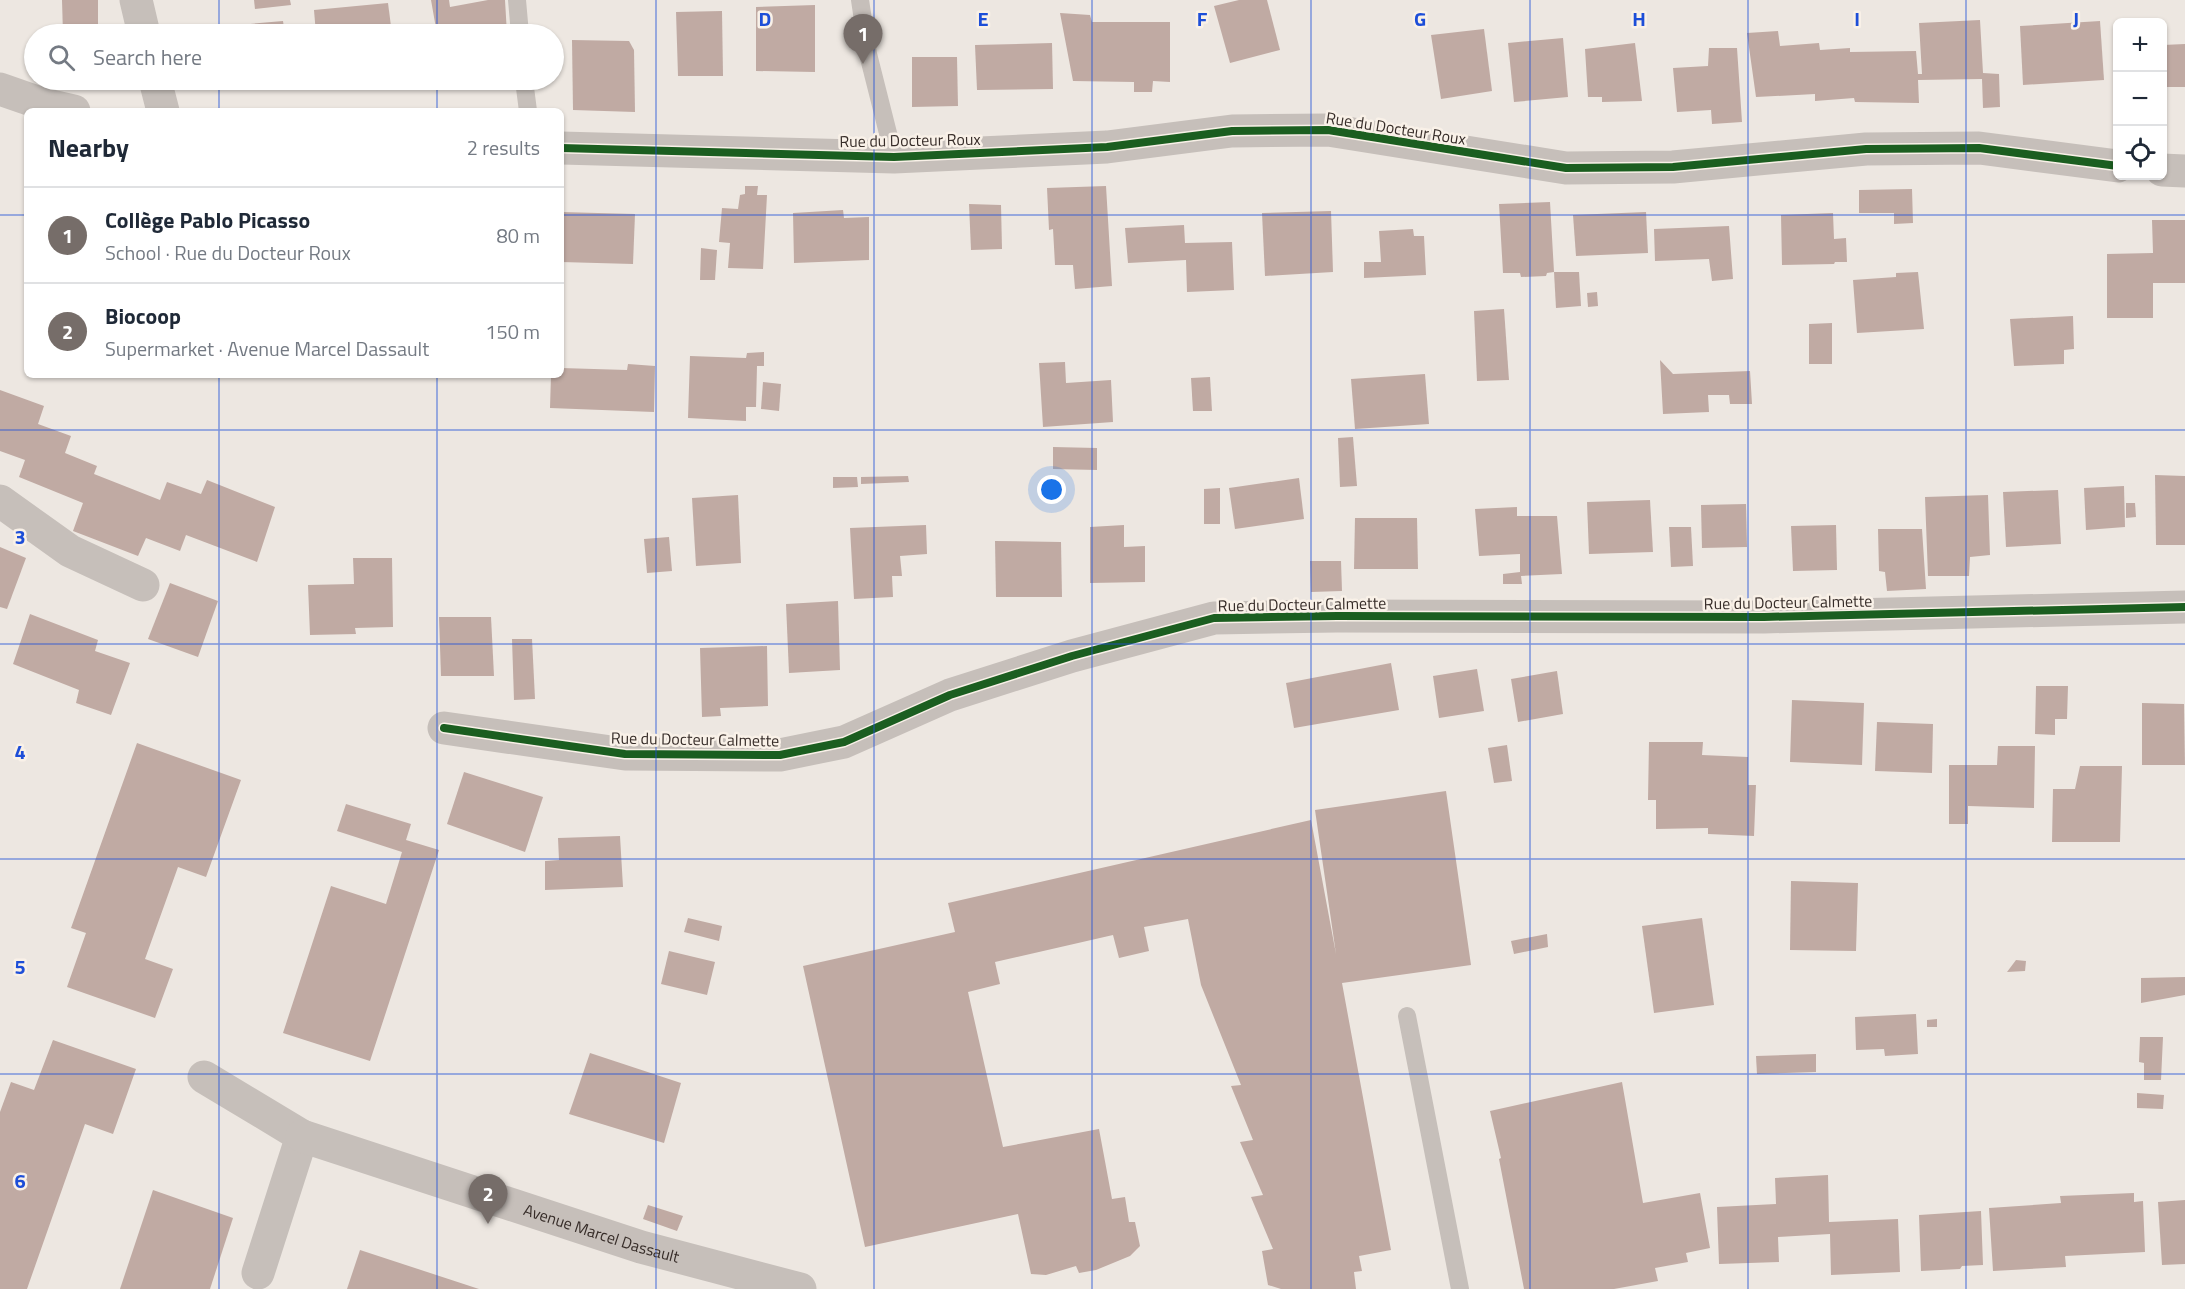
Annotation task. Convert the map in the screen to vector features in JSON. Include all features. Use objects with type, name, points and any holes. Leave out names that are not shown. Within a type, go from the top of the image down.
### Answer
[{"type":"street","points":[[136,0],[142,24]]},
{"type":"street","points":[[0,89],[61,108]]},
{"type":"street","points":[[158,90],[162,108]]},
{"type":"street","name":"Rue du Docteur Roux","points":[[564,148],[894,157],[1107,147],[1233,131],[1328,130],[1566,168],[1673,167],[1866,149],[1979,148],[2113,165]]},
{"type":"street","points":[[2167,170],[2185,171]]},
{"type":"street","points":[[0,501],[70,550],[143,585]]},
{"type":"street","name":"Rue du Docteur Calmette","points":[[444,728],[625,754],[780,755],[844,742],[950,695],[1072,656],[1214,618],[1764,617],[2185,607]]},
{"type":"street","name":"Avenue Marcel Dassault","points":[[204,1077],[302,1136],[641,1247],[800,1289]]},
{"type":"street","points":[[258,1273],[302,1136]]},
{"type":"lane","points":[[517,0],[519,24]]},
{"type":"lane","points":[[860,0],[868,54],[894,157]]},
{"type":"lane","points":[[526,90],[528,108]]},
{"type":"lane","points":[[1407,1016],[1460,1289]]},
{"type":"building","points":[[62,0],[98,0],[98,24],[63,24]]},
{"type":"building","points":[[254,0],[290,0],[291,5],[255,9]]},
{"type":"building","points":[[431,0],[449,0],[450,7],[488,0],[505,0],[506,24],[435,24]]},
{"type":"building","points":[[1239,0],[1267,0],[1280,50],[1230,63],[1214,6]]},
{"type":"building","points":[[388,3],[391,24],[315,24],[314,10]]},
{"type":"building","points":[[815,5],[815,72],[756,71],[756,7]]},
{"type":"building","points":[[722,11],[723,76],[678,76],[676,12]]},
{"type":"building","points":[[1060,13],[1090,15],[1092,22],[1170,22],[1170,82],[1153,81],[1152,92],[1134,92],[1134,82],[1073,81]]},
{"type":"building","points":[[1980,20],[1983,73],[1999,74],[2000,107],[1983,108],[1982,79],[1918,80],[1919,103],[1855,102],[1854,98],[1815,101],[1815,94],[1756,97],[1747,33],[1778,31],[1780,46],[1819,43],[1820,50],[1850,48],[1850,52],[1916,51],[1918,74],[1922,74],[1919,23]]},
{"type":"building","points":[[283,21],[283,24],[249,24]]},
{"type":"building","points":[[2100,21],[2104,80],[2023,85],[2020,26]]},
{"type":"building","points":[[1484,29],[1492,91],[1441,99],[1431,35]]},
{"type":"building","points":[[1563,38],[1568,97],[1514,102],[1508,43]]},
{"type":"building","points":[[572,40],[629,41],[634,50],[635,112],[573,110]]},
{"type":"building","points":[[1052,43],[1053,89],[977,90],[975,45]]},
{"type":"building","points":[[1635,43],[1642,101],[1602,102],[1602,97],[1588,97],[1585,49]]},
{"type":"building","points":[[2185,44],[2185,87],[2167,87],[2167,45]]},
{"type":"building","points":[[1709,48],[1737,48],[1742,122],[1712,124],[1711,110],[1677,112],[1673,68],[1708,66]]},
{"type":"building","points":[[912,57],[957,57],[958,106],[912,107]]},
{"type":"building","points":[[745,186],[758,186],[757,195],[767,195],[763,269],[728,268],[730,243],[719,242],[722,208],[738,209],[740,195],[745,194]]},
{"type":"building","points":[[1106,186],[1112,286],[1075,289],[1073,265],[1055,265],[1053,229],[1049,230],[1047,188]]},
{"type":"building","points":[[1912,189],[1913,223],[1894,224],[1894,213],[1859,213],[1859,190]]},
{"type":"building","points":[[1550,202],[1554,272],[1547,273],[1546,276],[1521,277],[1520,273],[1503,273],[1499,204]]},
{"type":"building","points":[[969,204],[1001,205],[1002,249],[971,250]]},
{"type":"building","points":[[843,210],[844,218],[869,217],[869,260],[794,263],[793,213]]},
{"type":"building","points":[[1331,211],[1333,272],[1265,276],[1262,213]]},
{"type":"building","points":[[564,212],[635,214],[633,264],[564,262]]},
{"type":"building","points":[[1646,212],[1648,253],[1576,256],[1573,215]]},
{"type":"building","points":[[1833,213],[1834,239],[1846,238],[1847,262],[1782,265],[1781,215]]},
{"type":"building","points":[[2152,220],[2185,220],[2185,283],[2153,283],[2153,318],[2107,318],[2107,254],[2153,253]]},
{"type":"building","points":[[1184,225],[1185,243],[1232,242],[1234,290],[1187,292],[1186,260],[1128,263],[1125,228]]},
{"type":"building","points":[[1729,226],[1733,279],[1712,281],[1709,259],[1655,261],[1654,229]]},
{"type":"building","points":[[1413,229],[1414,236],[1424,236],[1426,275],[1364,278],[1364,262],[1381,262],[1379,231]]},
{"type":"building","points":[[701,248],[717,250],[715,280],[700,280]]},
{"type":"building","points":[[1554,272],[1579,272],[1581,306],[1556,308]]},
{"type":"building","points":[[1918,272],[1924,329],[1857,333],[1853,280],[1896,277],[1896,273]]},
{"type":"building","points":[[1597,292],[1598,306],[1588,307],[1587,293]]},
{"type":"building","points":[[1504,309],[1509,380],[1477,381],[1474,311]]},
{"type":"building","points":[[2073,316],[2074,349],[2064,350],[2064,364],[2014,366],[2010,319]]},
{"type":"building","points":[[1832,323],[1832,364],[1809,364],[1809,324]]},
{"type":"building","points":[[764,352],[764,366],[757,366],[756,407],[746,407],[746,421],[688,418],[690,356],[746,358],[747,353]]},
{"type":"building","points":[[1660,360],[1673,374],[1750,371],[1752,404],[1730,404],[1729,395],[1708,395],[1709,412],[1663,414]]},
{"type":"building","points":[[1065,362],[1066,383],[1111,380],[1113,422],[1043,427],[1039,363]]},
{"type":"building","points":[[628,364],[655,366],[654,412],[550,408],[551,378],[564,378],[564,368],[627,370]]},
{"type":"building","points":[[1425,374],[1429,424],[1355,429],[1351,379]]},
{"type":"building","points":[[1210,377],[1212,411],[1193,411],[1191,378]]},
{"type":"building","points":[[763,382],[781,384],[779,411],[761,409]]},
{"type":"building","points":[[0,390],[44,406],[38,424],[71,436],[65,453],[97,466],[94,474],[160,500],[167,482],[201,494],[207,480],[275,507],[257,562],[186,535],[180,551],[146,538],[138,556],[73,531],[83,503],[19,477],[25,460],[0,451]]},
{"type":"building","points":[[1353,437],[1357,486],[1340,487],[1338,438]]},
{"type":"building","points":[[1053,447],[1097,448],[1097,470],[1053,469]]},
{"type":"building","points":[[2155,475],[2185,476],[2185,545],[2156,545]]},
{"type":"building","points":[[908,476],[909,482],[861,484],[861,477]]},
{"type":"building","points":[[833,477],[857,477],[858,487],[833,488]]},
{"type":"building","points":[[1299,478],[1304,519],[1235,529],[1229,488]]},
{"type":"building","points":[[2124,486],[2125,527],[2086,530],[2084,488]]},
{"type":"building","points":[[1220,488],[1220,524],[1204,524],[1204,489]]},
{"type":"building","points":[[2058,490],[2061,544],[2006,547],[2003,492]]},
{"type":"building","points":[[738,495],[741,563],[696,566],[692,498]]},
{"type":"building","points":[[1988,495],[1990,555],[1970,557],[1969,576],[1928,576],[1925,497]]},
{"type":"building","points":[[1650,500],[1653,552],[1589,554],[1587,502]]},
{"type":"building","points":[[2126,503],[2135,503],[2136,517],[2126,518]]},
{"type":"building","points":[[1746,504],[1747,547],[1702,548],[1701,505]]},
{"type":"building","points":[[1517,507],[1517,516],[1557,516],[1562,574],[1521,576],[1522,584],[1503,584],[1503,574],[1520,572],[1520,554],[1479,556],[1475,509]]},
{"type":"building","points":[[1355,518],[1417,518],[1418,569],[1354,569]]},
{"type":"building","points":[[926,525],[927,554],[900,556],[902,576],[892,576],[893,597],[854,599],[850,528]]},
{"type":"building","points":[[1124,525],[1124,547],[1145,546],[1145,582],[1090,583],[1090,527]]},
{"type":"building","points":[[1836,525],[1837,570],[1793,571],[1791,526]]},
{"type":"building","points":[[1669,527],[1691,527],[1693,566],[1671,567]]},
{"type":"building","points":[[1878,529],[1922,529],[1926,589],[1887,591],[1885,572],[1879,571]]},
{"type":"building","points":[[669,537],[672,571],[647,573],[644,539]]},
{"type":"building","points":[[995,541],[1061,542],[1062,597],[996,597]]},
{"type":"building","points":[[0,547],[26,558],[7,609],[0,607]]},
{"type":"building","points":[[353,558],[392,558],[393,627],[355,628],[356,634],[310,635],[308,585],[354,584]]},
{"type":"building","points":[[1310,561],[1341,561],[1342,591],[1311,592]]},
{"type":"building","points":[[170,583],[218,601],[198,657],[148,639]]},
{"type":"building","points":[[838,601],[840,670],[789,673],[786,604]]},
{"type":"building","points":[[30,614],[98,640],[95,651],[130,663],[111,715],[76,703],[79,690],[13,664]]},
{"type":"building","points":[[439,617],[491,617],[494,676],[441,676]]},
{"type":"building","points":[[512,639],[532,639],[535,699],[514,700]]},
{"type":"building","points":[[767,646],[768,706],[720,708],[721,716],[702,717],[700,648]]},
{"type":"building","points":[[1391,663],[1399,710],[1294,728],[1286,683]]},
{"type":"building","points":[[1477,669],[1484,711],[1439,718],[1433,676]]},
{"type":"building","points":[[1557,671],[1563,714],[1518,722],[1511,679]]},
{"type":"building","points":[[2036,686],[2068,686],[2067,719],[2055,719],[2055,735],[2035,734]]},
{"type":"building","points":[[1792,700],[1864,703],[1862,765],[1790,762]]},
{"type":"building","points":[[2142,703],[2184,704],[2185,765],[2142,765]]},
{"type":"building","points":[[1877,722],[1933,724],[1932,773],[1875,771]]},
{"type":"building","points":[[1649,742],[1703,742],[1702,755],[1748,757],[1748,785],[1756,785],[1754,836],[1708,834],[1708,828],[1656,829],[1656,800],[1648,800]]},
{"type":"building","points":[[137,743],[241,780],[206,877],[178,867],[145,959],[173,969],[155,1018],[67,987],[86,933],[71,928]]},
{"type":"building","points":[[1507,745],[1512,781],[1494,783],[1488,748]]},
{"type":"building","points":[[1998,746],[2035,746],[2034,808],[1968,806],[1968,824],[1949,824],[1949,765],[1997,765]]},
{"type":"building","points":[[2080,766],[2122,766],[2120,842],[2052,842],[2053,789],[2075,789]]},
{"type":"building","points":[[464,772],[543,797],[525,852],[447,824]]},
{"type":"building","points":[[1446,791],[1471,965],[1342,983],[1391,1250],[1359,1256],[1362,1271],[1354,1272],[1356,1289],[1281,1289],[1268,1285],[1262,1251],[1273,1249],[1251,1197],[1263,1195],[1240,1142],[1253,1140],[1231,1086],[1241,1085],[1201,985],[1188,919],[1144,927],[1149,951],[1119,958],[1113,935],[995,962],[1000,984],[968,992],[1003,1147],[1099,1129],[1112,1199],[1125,1197],[1129,1222],[1135,1222],[1140,1246],[1130,1256],[1096,1270],[1079,1273],[1076,1266],[1046,1275],[1031,1274],[1018,1214],[865,1247],[803,966],[955,932],[948,903],[1311,820],[1336,954],[1315,810]]},
{"type":"building","points":[[346,804],[411,824],[406,840],[439,850],[370,1061],[283,1033],[331,886],[386,904],[402,852],[337,831]]},
{"type":"building","points":[[620,836],[623,887],[545,890],[545,861],[559,860],[558,838]]},
{"type":"building","points":[[1791,881],[1858,883],[1856,951],[1790,950]]},
{"type":"building","points":[[688,918],[722,926],[719,941],[684,932]]},
{"type":"building","points":[[1702,918],[1714,1005],[1654,1013],[1642,926]]},
{"type":"building","points":[[1547,934],[1548,947],[1514,954],[1511,941]]},
{"type":"building","points":[[669,951],[715,962],[707,995],[661,984]]},
{"type":"building","points":[[2016,960],[2026,961],[2025,971],[2007,972]]},
{"type":"building","points":[[2185,977],[2185,995],[2141,1003],[2141,978]]},
{"type":"building","points":[[1916,1014],[1918,1054],[1885,1056],[1884,1049],[1856,1050],[1855,1017]]},
{"type":"building","points":[[1937,1019],[1937,1027],[1927,1027],[1927,1020]]},
{"type":"building","points":[[2140,1037],[2163,1037],[2161,1080],[2144,1080],[2144,1063],[2139,1062]]},
{"type":"building","points":[[53,1040],[136,1069],[113,1134],[85,1124],[27,1289],[0,1289],[0,1112],[11,1082],[34,1090]]},
{"type":"building","points":[[590,1053],[681,1083],[664,1143],[569,1114]]},
{"type":"building","points":[[1816,1054],[1816,1072],[1757,1074],[1756,1056]]},
{"type":"building","points":[[1622,1082],[1643,1203],[1700,1193],[1710,1248],[1686,1253],[1688,1262],[1655,1268],[1658,1281],[1614,1289],[1524,1289],[1499,1159],[1501,1158],[1490,1111]]},
{"type":"building","points":[[2137,1093],[2164,1095],[2163,1109],[2137,1108]]},
{"type":"building","points":[[1828,1175],[1829,1222],[1898,1219],[1900,1272],[1831,1275],[1830,1234],[1778,1237],[1779,1262],[1719,1264],[1717,1207],[1776,1204],[1775,1178]]},
{"type":"building","points":[[153,1190],[233,1218],[210,1289],[120,1289]]},
{"type":"building","points":[[2134,1193],[2134,1202],[2143,1201],[2145,1252],[2065,1256],[2066,1267],[1993,1271],[1989,1208],[2061,1203],[2060,1196]]},
{"type":"building","points":[[2185,1200],[2185,1264],[2162,1265],[2158,1202]]},
{"type":"building","points":[[648,1205],[683,1216],[677,1231],[643,1219]]},
{"type":"building","points":[[1981,1211],[1983,1265],[1921,1271],[1919,1215]]},
{"type":"building","points":[[360,1250],[479,1289],[347,1289]]},
{"type":"cycle path","points":[[564,148],[894,157],[1107,147],[1232,131],[1328,130],[1566,168],[1673,167],[1866,149],[1979,148],[2113,165]]},
{"type":"cycle path","points":[[444,728],[625,754],[780,755],[844,742],[950,695],[1072,656],[1214,618],[1764,617],[2185,607]]},
{"type":"place","name":"Collège Pablo Picasso","points":[[863,64]]},
{"type":"place","name":"Biocoop","points":[[488,1224]]}]
